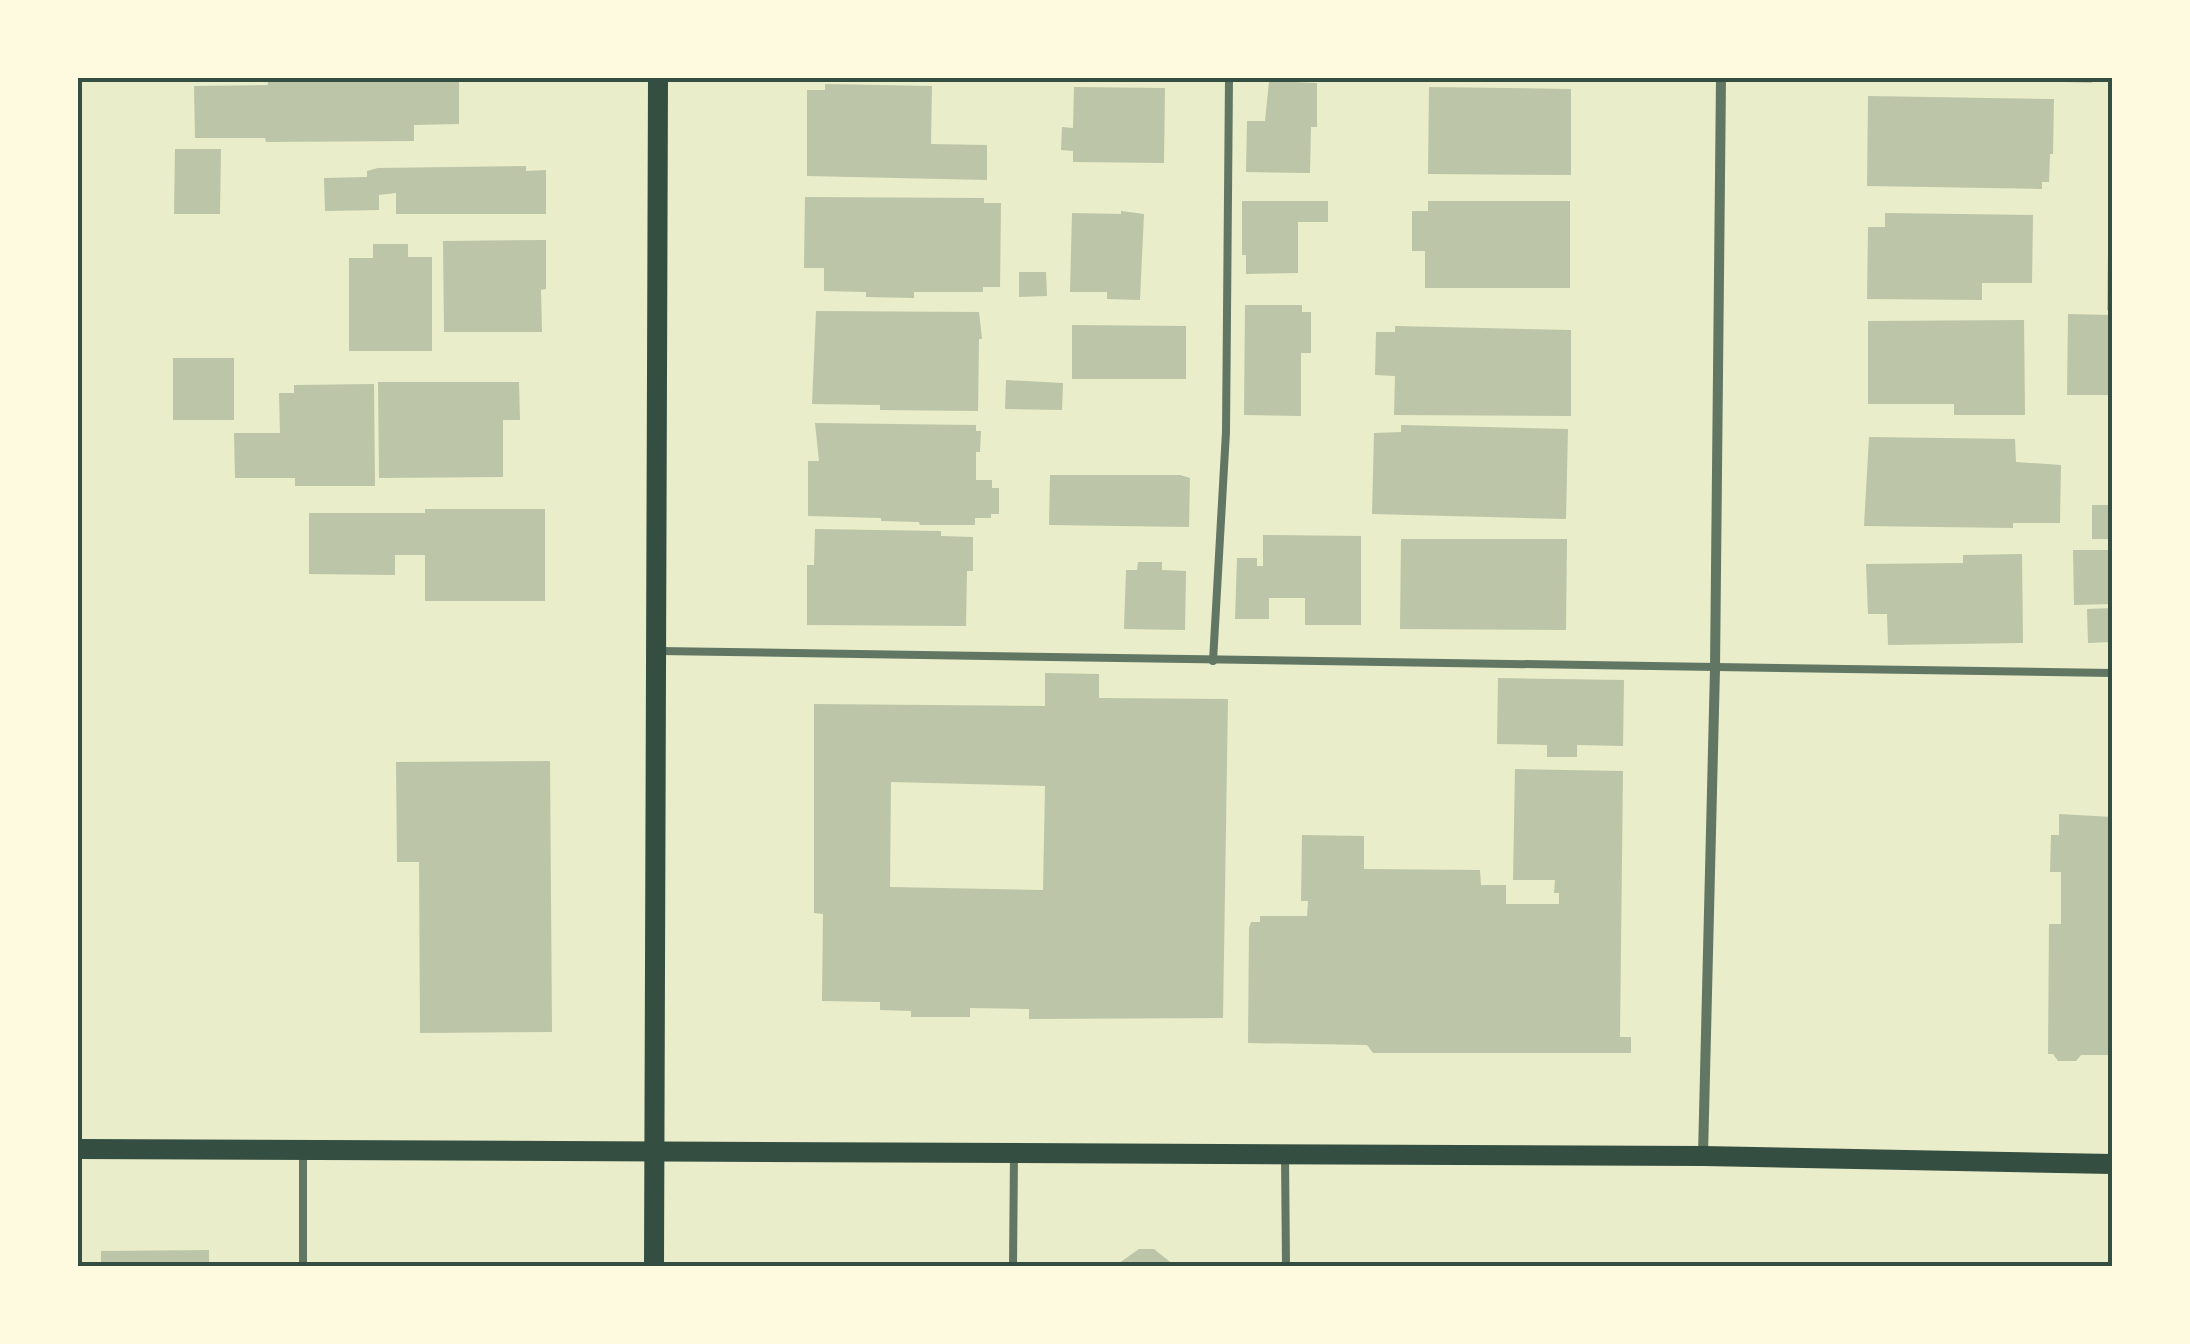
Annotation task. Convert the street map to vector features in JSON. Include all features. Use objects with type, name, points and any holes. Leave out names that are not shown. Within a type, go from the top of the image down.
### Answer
[{"type":"main road","points":[[654,1266],[658,78]]},
{"type":"main road","points":[[78,1149],[1703,1156],[2112,1164]]},
{"type":"street","points":[[1703,1156],[1715,669],[1721,78]]},
{"type":"lane","points":[[1213,661],[1226,432],[1229,78]]},
{"type":"lane","points":[[658,651],[2112,673]]},
{"type":"lane","points":[[303,1149],[303,1266]]},
{"type":"lane","points":[[1013,1266],[1014,1153]]},
{"type":"lane","points":[[1285,1154],[1286,1266]]},
{"type":"building","points":[[267,78],[459,78],[459,124],[414,125],[414,141],[266,142],[265,138],[195,138],[194,86],[268,85]]},
{"type":"building","points":[[2092,78],[2092,83],[2035,81]]},
{"type":"building","points":[[1269,81],[1317,83],[1317,127],[1311,127],[1310,173],[1246,172],[1247,121],[1265,121]]},
{"type":"building","points":[[825,84],[932,86],[931,144],[987,145],[987,180],[807,176],[807,90],[825,90]]},
{"type":"building","points":[[1074,87],[1165,88],[1164,163],[1073,162],[1073,151],[1061,150],[1062,127],[1073,128]]},
{"type":"building","points":[[1429,87],[1571,89],[1571,175],[1428,174]]},
{"type":"building","points":[[1868,96],[2054,99],[2049,182],[2042,182],[2042,189],[1867,186]]},
{"type":"building","points":[[175,149],[221,149],[220,214],[174,214]]},
{"type":"building","points":[[526,166],[526,171],[546,170],[546,214],[396,214],[396,193],[379,195],[379,210],[325,211],[324,178],[367,177],[367,171],[378,168]]},
{"type":"building","points":[[805,197],[984,198],[984,203],[1001,203],[1000,287],[983,287],[983,292],[914,292],[914,298],[824,291],[824,268],[804,268]]},
{"type":"building","points":[[1242,201],[1328,201],[1328,222],[1298,222],[1298,273],[1246,274]]},
{"type":"building","points":[[1428,201],[1570,201],[1570,288],[1425,288],[1425,251],[1412,251],[1412,211],[1428,211]]},
{"type":"building","points":[[1072,213],[1144,214],[1140,300],[1107,299],[1107,292],[1070,292]]},
{"type":"building","points":[[1885,213],[2033,215],[2032,283],[1982,283],[1982,300],[1867,299],[1868,227],[1885,227]]},
{"type":"building","points":[[546,240],[542,332],[444,332],[443,241]]},
{"type":"building","points":[[373,244],[408,244],[408,257],[432,257],[432,351],[349,351],[349,258],[373,258]]},
{"type":"building","points":[[2108,253],[2112,253],[2112,310],[2107,310]]},
{"type":"building","points":[[1019,272],[1046,272],[1047,296],[1019,297]]},
{"type":"building","points":[[1245,305],[1302,305],[1302,312],[1311,312],[1311,353],[1301,353],[1301,416],[1244,415]]},
{"type":"building","points":[[816,311],[979,312],[982,339],[978,411],[880,410],[880,405],[812,404]]},
{"type":"building","points":[[2068,314],[2112,315],[2112,395],[2067,395]]},
{"type":"building","points":[[2024,320],[2025,415],[1954,415],[1954,404],[1868,404],[1868,321]]},
{"type":"building","points":[[1072,325],[1186,326],[1186,379],[1072,379]]},
{"type":"building","points":[[1395,326],[1571,330],[1571,416],[1394,415],[1395,376],[1375,375],[1376,332],[1395,332]]},
{"type":"building","points":[[173,358],[234,358],[234,420],[173,420]]},
{"type":"building","points":[[1006,380],[1063,383],[1062,410],[1005,409]]},
{"type":"building","points":[[378,382],[519,382],[520,420],[503,420],[503,477],[379,478]]},
{"type":"building","points":[[374,384],[375,486],[295,486],[295,478],[235,478],[234,433],[280,433],[279,393],[294,393],[294,385]]},
{"type":"building","points":[[815,423],[976,425],[976,431],[981,431],[976,480],[992,480],[992,488],[999,488],[999,514],[975,518],[975,525],[808,516],[808,461],[819,461]]},
{"type":"building","points":[[1401,425],[1568,429],[1566,519],[1372,514],[1374,433],[1401,432]]},
{"type":"building","points":[[1869,437],[2015,439],[2016,462],[2061,465],[2060,523],[2013,523],[2013,528],[1864,526]]},
{"type":"building","points":[[1050,475],[1190,478],[1189,527],[1049,525]]},
{"type":"building","points":[[2092,505],[2112,505],[2112,539],[2092,539]]},
{"type":"building","points":[[425,509],[545,509],[545,601],[425,601],[425,555],[395,555],[395,575],[309,574],[309,513],[425,513]]},
{"type":"building","points":[[815,529],[941,531],[941,536],[973,537],[973,571],[967,571],[966,626],[807,625],[807,565],[814,565]]},
{"type":"building","points":[[1263,535],[1361,536],[1361,625],[1305,625],[1305,598],[1269,598],[1269,619],[1235,619],[1237,558],[1257,558],[1257,566],[1263,566]]},
{"type":"building","points":[[1401,539],[1567,539],[1566,630],[1400,629]]},
{"type":"building","points":[[2073,550],[2112,550],[2112,604],[2074,605]]},
{"type":"building","points":[[2022,554],[2023,643],[1888,645],[1887,614],[1868,614],[1866,564],[1963,563],[1963,555]]},
{"type":"building","points":[[1138,562],[1162,562],[1162,570],[1186,571],[1185,630],[1124,629],[1126,570],[1137,570]]},
{"type":"building","points":[[2112,608],[2112,642],[2088,643],[2087,609]]},
{"type":"building","points":[[1045,673],[1099,674],[1099,698],[1228,699],[1223,1018],[1029,1019],[1029,1009],[970,1008],[970,1017],[911,1017],[911,1011],[880,1010],[880,1002],[822,1001],[823,914],[814,913],[814,704],[1045,706]],"holes":[[[891,782],[1045,786],[1043,890],[890,887]]]},
{"type":"building","points":[[1498,678],[1624,680],[1623,746],[1577,745],[1577,757],[1547,757],[1547,745],[1497,744]]},
{"type":"building","points":[[550,761],[552,1032],[420,1033],[419,862],[397,862],[396,762]]},
{"type":"building","points":[[1515,769],[1623,771],[1620,1037],[1631,1037],[1631,1053],[1373,1053],[1367,1045],[1248,1043],[1249,928],[1251,922],[1260,922],[1260,916],[1307,916],[1308,901],[1301,901],[1302,835],[1364,836],[1364,869],[1480,870],[1481,885],[1506,885],[1506,904],[1559,904],[1559,893],[1554,893],[1555,880],[1513,880]]},
{"type":"building","points":[[2059,814],[2112,817],[2112,1055],[2081,1055],[2076,1061],[2058,1061],[2048,1054],[2049,924],[2061,924],[2061,872],[2050,872],[2051,835],[2059,835]]},
{"type":"building","points":[[1139,1249],[1154,1249],[1175,1266],[1115,1266]]},
{"type":"building","points":[[209,1250],[209,1266],[101,1266],[101,1251]]}]
